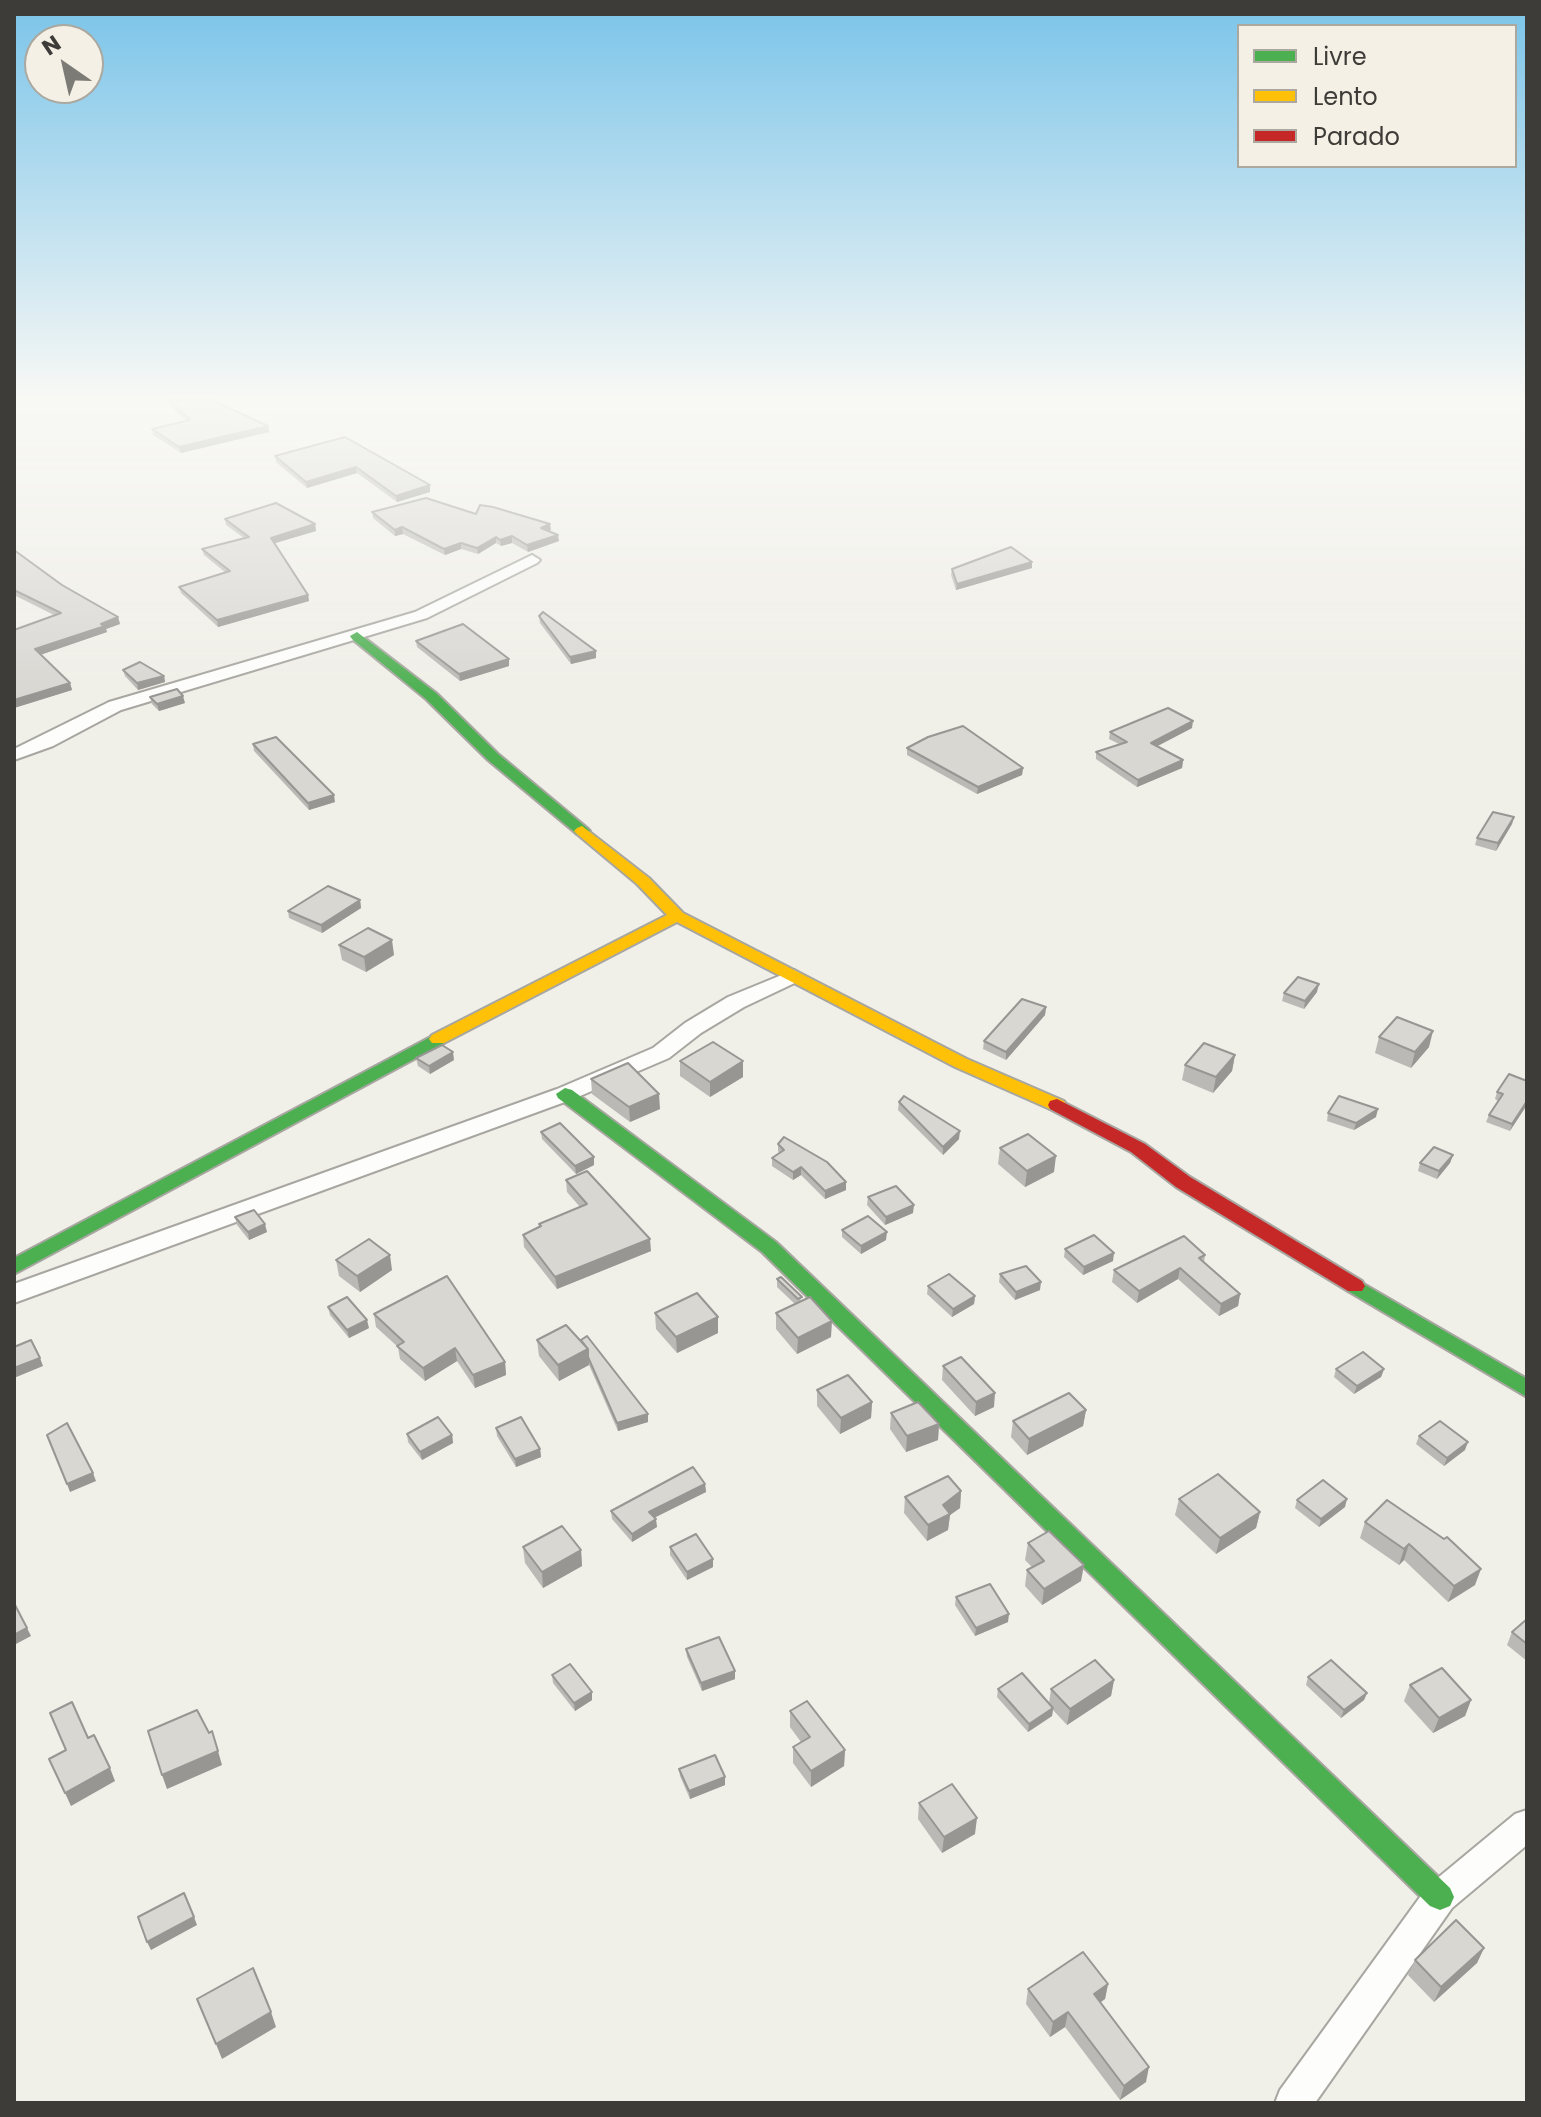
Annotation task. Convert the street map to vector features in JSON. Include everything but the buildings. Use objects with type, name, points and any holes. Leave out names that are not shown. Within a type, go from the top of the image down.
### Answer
[{"type":"street","points":[[14,755],[47,742],[115,706],[421,615],[532,560]]},
{"type":"street","points":[[357,636],[431,696],[493,757],[643,881],[677,916],[961,1063],[1073,1112],[1138,1148],[1183,1182],[1527,1389]]},
{"type":"street","points":[[14,1267],[325,1097],[677,916]]},
{"type":"street","points":[[14,1294],[565,1094],[661,1053],[693,1028],[736,1002],[794,976]]},
{"type":"street","points":[[565,1094],[769,1247],[1440,1897]]},
{"type":"street","points":[[1293,2103],[1440,1897],[1527,1825]]},
{"type":"traffic: fast","points":[[357,636],[431,696],[493,757],[582,831]]},
{"type":"traffic: fast","points":[[14,1267],[438,1039]]},
{"type":"traffic: fast","points":[[565,1094],[769,1247],[1440,1897]]},
{"type":"traffic: fast","points":[[1355,1286],[1527,1389]]},
{"type":"traffic: slow","points":[[438,1039],[677,916],[643,881],[582,831]]},
{"type":"traffic: slow","points":[[677,916],[961,1063],[1057,1105]]},
{"type":"traffic: jam","points":[[1057,1105],[1138,1148],[1183,1182],[1355,1286]]}]
